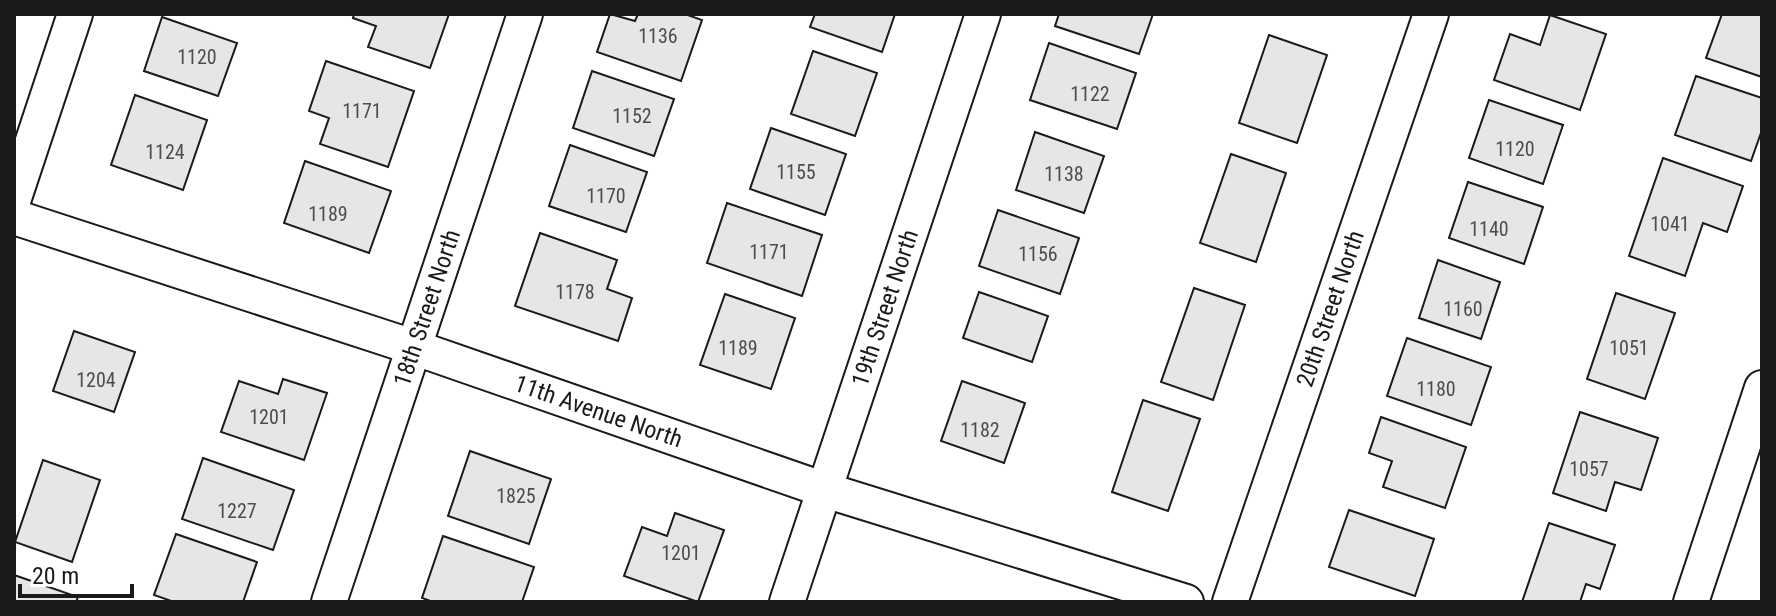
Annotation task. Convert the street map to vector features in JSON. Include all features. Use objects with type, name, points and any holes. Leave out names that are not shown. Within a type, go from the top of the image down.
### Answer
[{"type":"street","points":[[14,198],[75,14]]},
{"type":"street","name":"18th Street North","points":[[329,602],[525,14]]},
{"type":"street","name":"19th Street North","points":[[787,602],[983,14]]},
{"type":"street","name":"20th Street North","points":[[1230,602],[1431,14]]},
{"type":"street","name":"11th Avenue North","points":[[14,217],[413,347],[825,490],[1186,602]]},
{"type":"street","points":[[1691,602],[1762,388]]},
{"type":"building","points":[[354,14],[449,14],[430,68],[368,47],[376,26],[353,18]]},
{"type":"building","points":[[610,14],[635,21],[638,14],[685,14],[702,20],[681,81],[597,52]]},
{"type":"building","points":[[815,14],[895,14],[882,52],[810,27]]},
{"type":"building","points":[[1059,14],[1153,14],[1139,54],[1055,26]]},
{"type":"building","points":[[1722,14],[1762,14],[1762,77],[1706,58]]},
{"type":"building","points":[[1550,15],[1606,34],[1580,110],[1494,80],[1510,34],[1540,45]]},
{"type":"building","points":[[162,17],[237,43],[218,96],[144,71]]},
{"type":"building","points":[[1269,35],[1327,55],[1297,143],[1239,123]]},
{"type":"building","points":[[1049,43],[1136,73],[1117,129],[1030,100]]},
{"type":"building","points":[[813,51],[877,73],[855,136],[791,114]]},
{"type":"building","points":[[326,61],[414,91],[388,167],[320,144],[329,118],[309,111]]},
{"type":"building","points":[[592,71],[674,99],[654,156],[573,128]]},
{"type":"building","points":[[1696,76],[1762,98],[1762,130],[1751,161],[1675,135]]},
{"type":"building","points":[[135,95],[207,120],[183,190],[111,165]]},
{"type":"building","points":[[1489,100],[1563,125],[1543,184],[1469,158]]},
{"type":"building","points":[[771,128],[846,154],[825,215],[750,189]]},
{"type":"building","points":[[1035,132],[1104,156],[1084,213],[1016,190]]},
{"type":"building","points":[[570,145],[647,172],[626,232],[549,206]]},
{"type":"building","points":[[1231,154],[1286,173],[1256,262],[1200,243]]},
{"type":"building","points":[[1663,158],[1743,186],[1727,232],[1703,223],[1685,276],[1629,256]]},
{"type":"building","points":[[305,161],[391,191],[369,253],[284,223]]},
{"type":"building","points":[[1468,182],[1543,207],[1524,264],[1449,238]]},
{"type":"building","points":[[727,203],[822,235],[802,296],[707,263]]},
{"type":"building","points":[[998,210],[1079,238],[1060,294],[979,266]]},
{"type":"building","points":[[540,233],[617,260],[607,289],[632,298],[618,341],[515,306]]},
{"type":"building","points":[[1438,260],[1500,282],[1481,339],[1419,318]]},
{"type":"building","points":[[1194,288],[1245,305],[1213,400],[1161,382]]},
{"type":"building","points":[[979,292],[1048,316],[1032,362],[963,338]]},
{"type":"building","points":[[1616,293],[1675,313],[1645,399],[1587,379]]},
{"type":"building","points":[[725,294],[795,318],[771,389],[700,365]]},
{"type":"building","points":[[74,331],[135,352],[114,412],[53,391]]},
{"type":"building","points":[[1407,338],[1491,367],[1471,425],[1387,396]]},
{"type":"building","points":[[283,379],[327,393],[304,460],[221,432],[239,381],[278,394]]},
{"type":"building","points":[[962,381],[1025,403],[1004,463],[941,441]]},
{"type":"building","points":[[1143,400],[1200,419],[1168,511],[1112,492]]},
{"type":"building","points":[[1580,412],[1658,438],[1641,490],[1615,482],[1606,511],[1553,493]]},
{"type":"building","points":[[1381,417],[1466,447],[1445,508],[1383,487],[1392,461],[1369,453]]},
{"type":"building","points":[[470,451],[551,479],[529,544],[448,516]]},
{"type":"building","points":[[203,458],[294,490],[273,550],[182,519]]},
{"type":"building","points":[[43,460],[100,480],[72,562],[15,542]]},
{"type":"building","points":[[1349,510],[1434,539],[1415,596],[1329,567]]},
{"type":"building","points":[[675,513],[724,530],[698,602],[624,576],[642,527],[667,536]]},
{"type":"building","points":[[1549,523],[1615,545],[1600,589],[1586,584],[1580,602],[1522,602]]},
{"type":"building","points":[[176,534],[257,562],[243,602],[174,602],[154,595]]},
{"type":"building","points":[[443,536],[534,567],[522,602],[433,602],[422,598]]},
{"type":"building","points":[[14,575],[78,597],[76,602],[14,602]]}]
